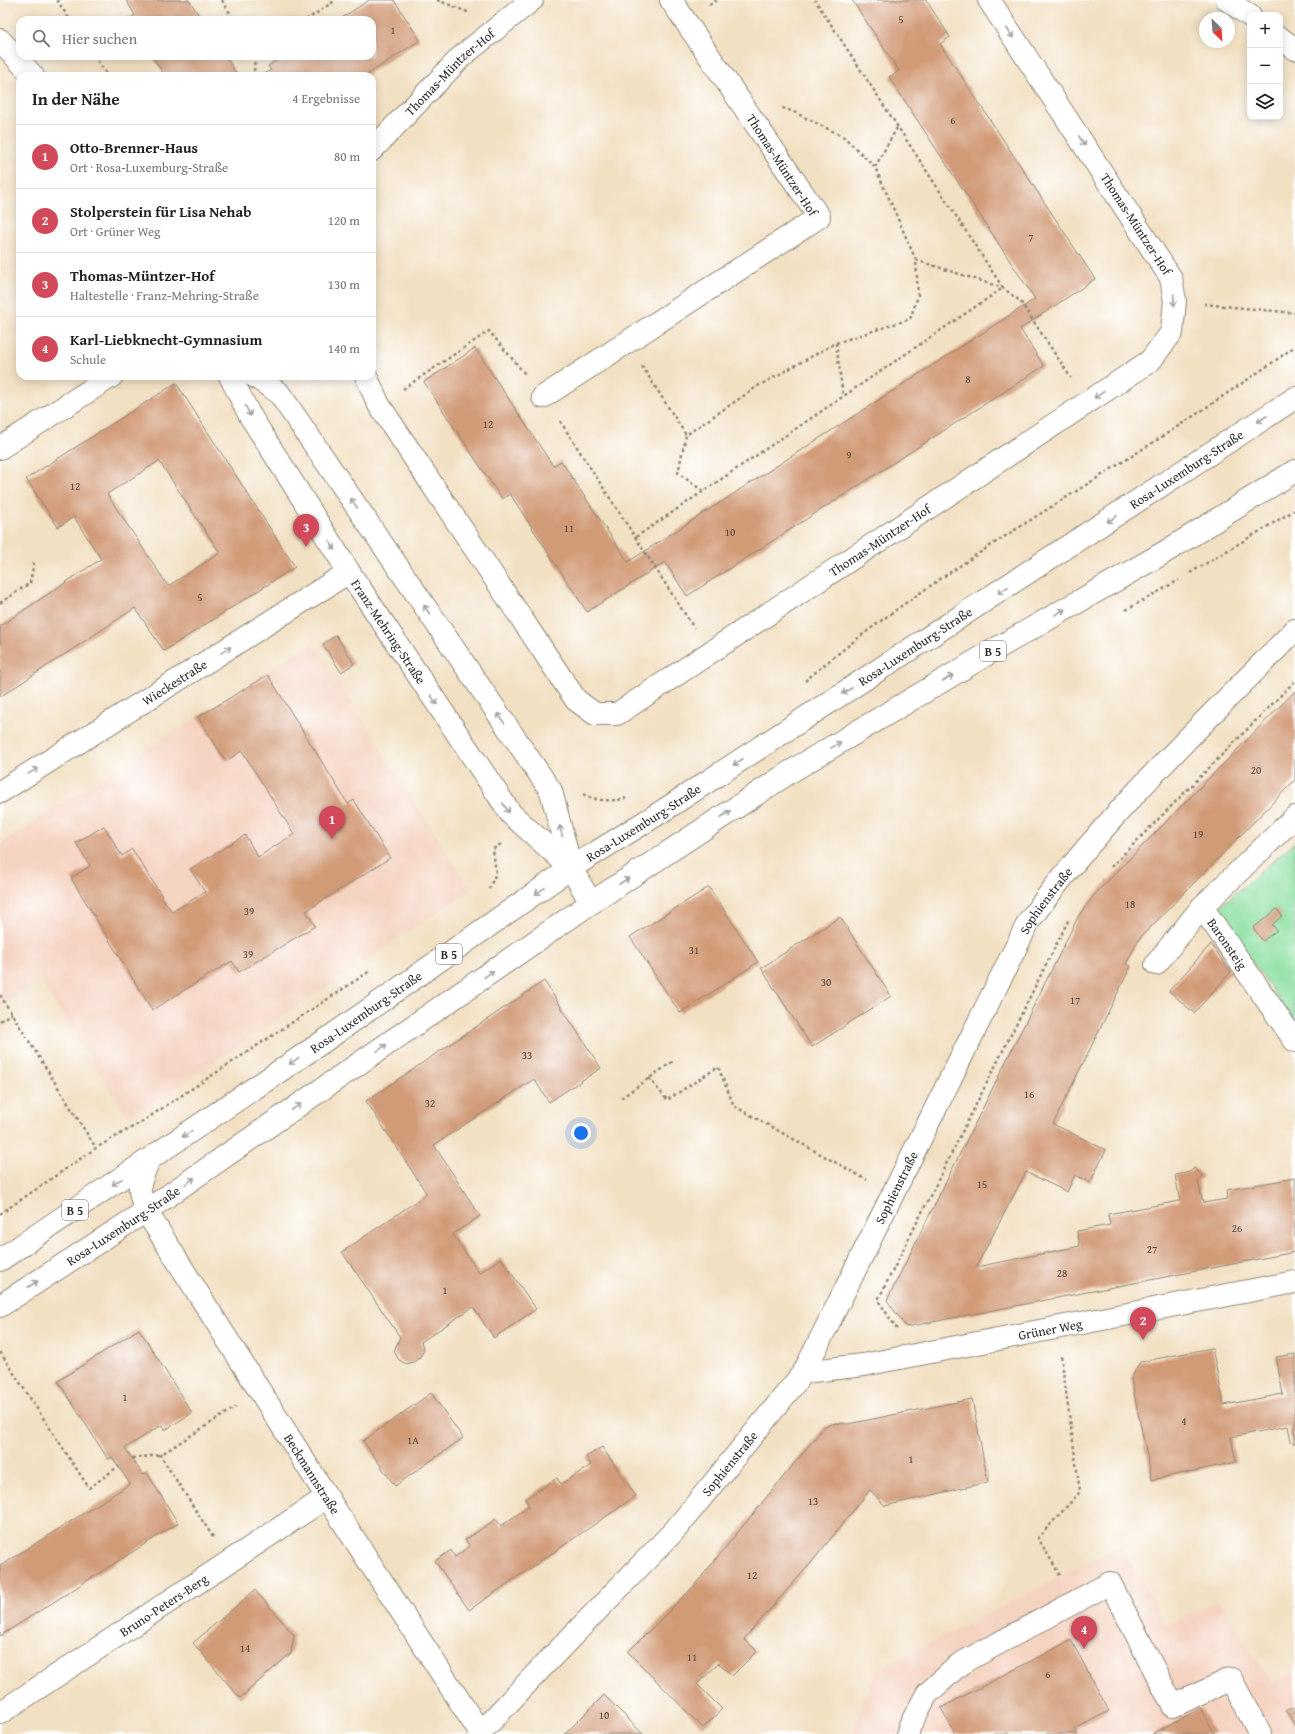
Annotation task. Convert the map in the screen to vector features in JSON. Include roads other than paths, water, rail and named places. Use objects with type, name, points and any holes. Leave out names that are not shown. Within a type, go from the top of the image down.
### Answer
[{"type":"street","name":"Thomas-Müntzer-Hof","points":[[376,146],[462,56],[532,0]]},
{"type":"street","name":"Thomas-Müntzer-Hof","points":[[543,396],[819,217],[671,0]]},
{"type":"street","name":"Thomas-Müntzer-Hof","points":[[368,380],[379,405],[576,700],[595,714],[617,714],[1150,361],[1172,332],[1175,301],[1171,278],[989,0]]},
{"type":"street","points":[[1227,0],[1247,14]]},
{"type":"street","points":[[0,40],[16,57]]},
{"type":"street","points":[[1283,40],[1295,49]]},
{"type":"street","points":[[18,60],[29,72]]},
{"type":"street","points":[[0,448],[106,380]]},
{"type":"street","name":"Franz-Mehring-Straße","points":[[232,380],[249,414],[349,572],[511,814],[571,868]]},
{"type":"street","name":"Franz-Mehring-Straße","points":[[260,380],[279,392],[551,791],[571,868],[591,903]]},
{"type":"street","name":"Rosa-Luxemburg-Straße","points":[[0,1260],[149,1160],[477,935],[571,868],[942,629],[1295,398]]},
{"type":"street","name":"Rosa-Luxemburg-Straße","points":[[0,1306],[146,1211],[591,903],[790,772],[994,650],[1165,552],[1295,471]]},
{"type":"street","name":"Wieckestraße","points":[[0,792],[349,572]]},
{"type":"street","name":"Sophienstraße","points":[[480,1734],[675,1530],[804,1372],[1029,921],[1079,856],[1146,781],[1295,630]]},
{"type":"street","points":[[1202,907],[1295,817]]},
{"type":"street","name":"Baronsteig","points":[[1156,964],[1202,907],[1295,1040]]},
{"type":"street","name":"Beckmannstraße","points":[[149,1160],[140,1182],[139,1195],[146,1211],[327,1497],[480,1734]]},
{"type":"street","name":"Grüner Weg","points":[[804,1372],[862,1365],[1295,1282]]},
{"type":"street","name":"Bruno-Peters-Berg","points":[[0,1713],[327,1497]]},
{"type":"street","points":[[908,1734],[909,1727],[927,1694],[960,1664],[1110,1583],[1173,1706],[1231,1679],[1260,1734]]},
{"type":"place","name":"Thomas-Müntzer-Hof","points":[[306,547]]},
{"type":"place","name":"Otto-Brenner-Haus","points":[[332,839]]},
{"type":"place","name":"Stolperstein für Lisa Nehab","points":[[1143,1340]]},
{"type":"place","name":"Karl-Liebknecht-Gymnasium","points":[[1084,1649]]}]
